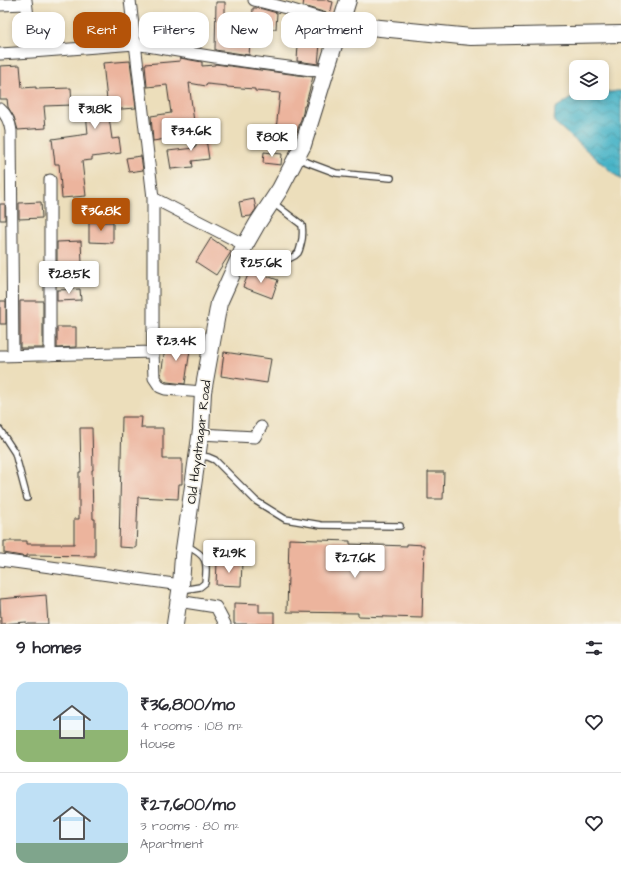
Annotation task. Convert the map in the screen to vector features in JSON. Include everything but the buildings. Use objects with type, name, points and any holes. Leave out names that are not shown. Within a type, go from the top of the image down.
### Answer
[{"type":"street","points":[[130,0],[153,198],[154,378],[160,387],[165,389],[202,392]]},
{"type":"street","points":[[254,0],[300,12]]},
{"type":"street","name":"Old Hayatnagar Road","points":[[344,12],[348,0]]},
{"type":"street","points":[[0,5],[26,2],[32,52]]},
{"type":"street","points":[[377,28],[471,37],[621,34]]},
{"type":"street","points":[[0,54],[135,44],[222,58],[326,72]]},
{"type":"street","name":"Old Hayatnagar Road","points":[[175,624],[200,434],[202,392],[219,303],[243,250],[257,224],[280,189],[304,145],[333,48]]},
{"type":"street","points":[[0,110],[4,113],[11,131],[13,355]]},
{"type":"street","points":[[50,180],[50,355]]},
{"type":"street","points":[[153,198],[243,250]]},
{"type":"street","points":[[0,356],[153,352]]},
{"type":"street","points":[[200,434],[255,438],[261,427]]},
{"type":"street","points":[[0,560],[180,592],[216,607],[225,624]]},
{"type":"lane","points":[[297,158],[336,173],[391,178]]},
{"type":"lane","points":[[243,250],[258,259],[273,260],[283,260],[294,256],[299,251],[303,232],[302,226],[272,202]]},
{"type":"lane","points":[[0,430],[15,453],[27,498]]},
{"type":"lane","points":[[197,456],[208,457],[215,460],[256,501],[285,519],[321,526],[400,526]]},
{"type":"lane","points":[[180,592],[200,587],[205,583],[206,565],[204,557],[185,545]]},
{"type":"water","points":[[621,91],[621,180],[554,122],[555,108],[569,99],[609,100],[609,92]]}]
